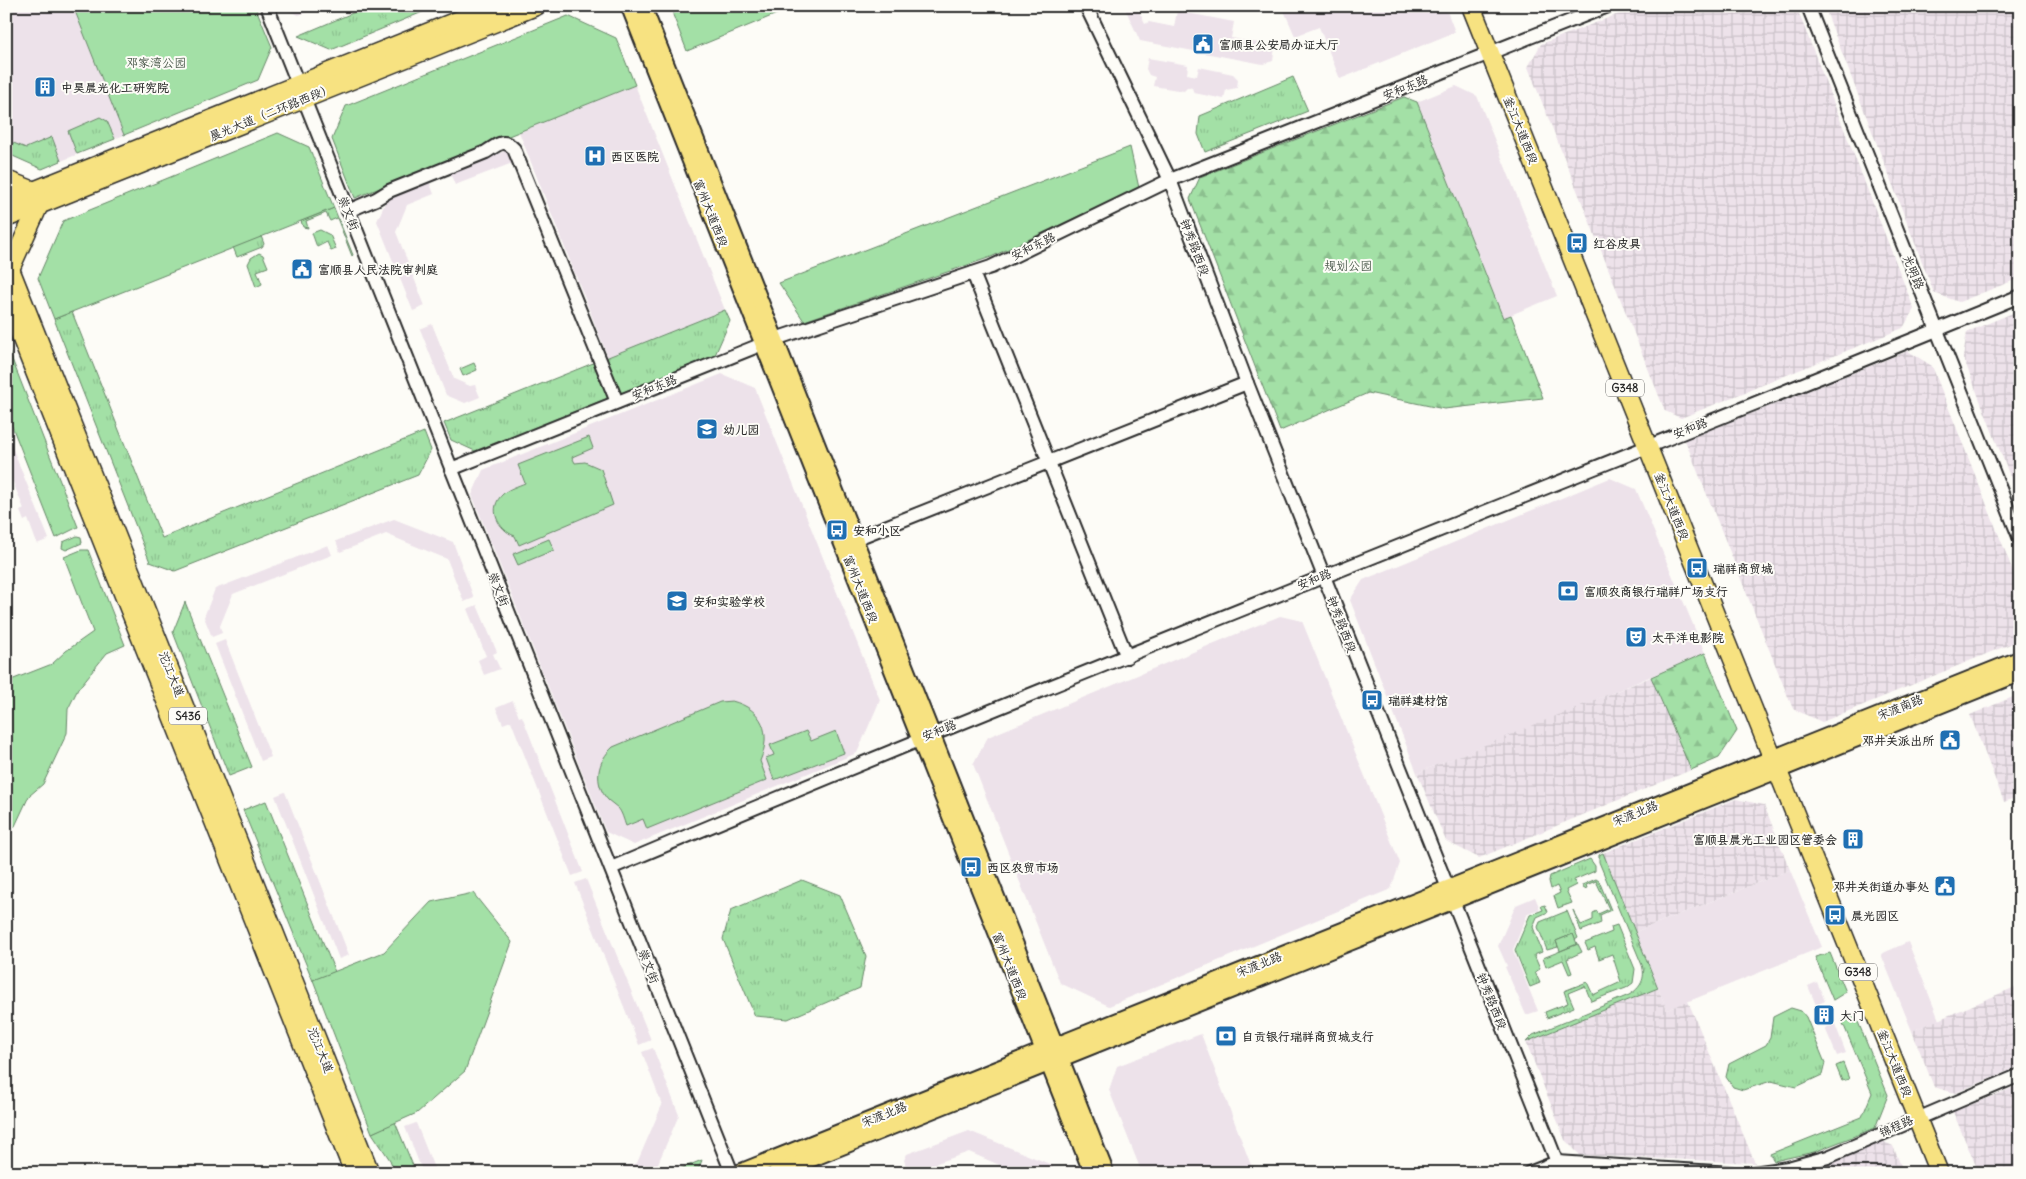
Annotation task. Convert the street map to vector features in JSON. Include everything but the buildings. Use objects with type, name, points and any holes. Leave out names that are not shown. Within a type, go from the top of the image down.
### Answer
[{"type":"highway","name":"晨光大道（二环路西段）","points":[[301,92],[494,6]]},
{"type":"highway","name":"晨光大道（二环路西段）","points":[[6,218],[36,198],[301,92],[536,6]]},
{"type":"highway","name":"釜江大道西段","points":[[1471,6],[1495,52],[1921,1115],[1948,1173]]},
{"type":"highway","name":"釜江大道西段","points":[[1482,6],[1495,52]]},
{"type":"highway","points":[[6,180],[36,198],[8,264]]},
{"type":"highway","name":"晨光大道（二环路西段）","points":[[6,202],[36,198]]},
{"type":"highway","name":"沱江大道","points":[[8,264],[370,1173]]},
{"type":"highway","name":"沱江大道","points":[[6,299],[354,1173]]},
{"type":"highway","name":"釜江大道西段","points":[[1921,1115],[1939,1173]]},
{"type":"main road","name":"富州大道西段","points":[[629,6],[769,342],[854,539],[926,735]]},
{"type":"main road","name":"富州大道西段","points":[[643,6],[769,342],[1052,1054],[1106,1173]]},
{"type":"main road","name":"宋渡南路","points":[[1779,763],[2020,659]]},
{"type":"main road","name":"宋渡南路","points":[[1779,763],[2020,673]]},
{"type":"main road","name":"宋渡北路","points":[[738,1173],[1052,1054],[1779,763]]},
{"type":"main road","name":"富州大道西段","points":[[1052,1054],[1092,1173]]},
{"type":"main road","name":"宋渡北路","points":[[776,1173],[1052,1054]]},
{"type":"street","name":"崇文街","points":[[267,6],[732,1173]]},
{"type":"street","name":"钟秀路西段","points":[[1086,6],[1170,180],[1323,576],[1557,1162]]},
{"type":"street","name":"安和东路","points":[[451,469],[769,342],[999,263],[1170,180],[1608,6]]},
{"type":"street","name":"光明路","points":[[1808,6],[2020,539]]},
{"type":"street","points":[[348,211],[389,191],[486,152],[498,144],[505,142],[510,145],[514,149],[617,402]]},
{"type":"street","points":[[973,273],[1126,657]]},
{"type":"street","name":"安和路","points":[[611,868],[926,735],[1126,657],[2020,296]]},
{"type":"street","points":[[854,539],[1247,383]]},
{"type":"street","name":"锦程路","points":[[1753,1173],[1771,1171],[1828,1157],[1921,1115],[2020,1075]]},
{"type":"street","points":[[1529,1173],[1557,1162],[1731,1173]]},
{"type":"shaded area","points":[[6,6],[73,6],[124,135],[42,169],[6,153]]},
{"type":"shaded area","points":[[287,6],[321,6],[299,15],[289,11]]},
{"type":"shaded area","points":[[1124,6],[1137,7],[1145,24],[1149,22],[1174,27],[1177,11],[1234,22],[1231,38],[1275,46],[1273,61],[1263,64],[1140,41]]},
{"type":"shaded area","points":[[1282,6],[1445,6],[1455,32],[1340,79],[1319,27],[1295,36]]},
{"type":"shaded area","points":[[1639,6],[1796,6],[1914,309],[1903,328],[1681,418],[1665,411],[1528,67],[1541,44]]},
{"type":"shaded area","points":[[1824,6],[2020,6],[2020,278],[1959,302],[1934,293]]},
{"type":"shaded area","points":[[1148,58],[1188,65],[1187,74],[1197,76],[1199,67],[1233,74],[1238,79],[1237,88],[1226,90],[1224,99],[1194,93],[1192,88],[1188,87],[1184,91],[1153,86],[1155,77],[1149,75],[1146,69]]},
{"type":"shaded area","points":[[635,85],[725,310],[608,357],[519,132]]},
{"type":"shaded area","points":[[1456,86],[1477,96],[1557,296],[1503,318],[1417,102]]},
{"type":"shaded area","points":[[510,149],[515,162],[455,185],[450,173]]},
{"type":"shaded area","points":[[429,181],[434,194],[407,205],[396,232],[425,306],[413,311],[377,221],[387,199]]},
{"type":"shaded area","points":[[2020,310],[2020,502],[1963,357],[1967,332]]},
{"type":"shaded area","points":[[432,324],[454,379],[470,386],[475,385],[480,397],[465,403],[446,395],[420,329]]},
{"type":"shaded area","points":[[1908,351],[1932,366],[2020,589],[2020,640],[1822,722],[1793,709],[1685,440]]},
{"type":"shaded area","name":"安和实验学校","points":[[722,374],[755,388],[880,700],[857,753],[634,845],[606,832],[472,495],[483,470]]},
{"type":"shaded area","points":[[6,432],[49,539],[37,544],[28,519],[24,521],[20,511],[24,509],[12,480],[8,481],[6,475]]},
{"type":"shaded area","name":"瑞祥商贸城","points":[[1610,478],[1636,489],[1705,653],[1563,714],[1417,773],[1350,600],[1363,580]]},
{"type":"shaded area","points":[[394,519],[453,542],[474,598],[464,602],[447,559],[386,534],[340,552],[336,541]]},
{"type":"shaded area","points":[[328,545],[332,555],[233,594],[220,626],[222,633],[212,637],[204,617],[215,589]]},
{"type":"shaded area","points":[[477,605],[497,652],[493,654],[500,669],[484,675],[478,660],[486,656],[467,609]]},
{"type":"shaded area","points":[[1280,616],[1302,621],[1400,863],[1391,889],[1109,1006],[1060,983],[973,764],[988,737]]},
{"type":"shaded area","points":[[225,640],[271,757],[261,761],[215,644]]},
{"type":"shaded area","points":[[1651,677],[1691,770],[1479,858],[1446,841],[1417,773]]},
{"type":"shaded area","points":[[2020,694],[2020,796],[2004,802],[1970,715]]},
{"type":"shaded area","points":[[513,701],[519,717],[522,716],[583,872],[572,876],[511,721],[503,724],[496,708]]},
{"type":"shaded area","points":[[285,792],[349,955],[339,959],[275,796]]},
{"type":"shaded area","points":[[1736,799],[1764,805],[1790,870],[1635,932],[1603,853]]},
{"type":"shaded area","points":[[1790,870],[1822,947],[1667,1010],[1635,932]]},
{"type":"shaded area","points":[[586,879],[651,1040],[639,1045],[575,883]]},
{"type":"shaded area","points":[[1535,897],[1540,909],[1528,913],[1513,950],[1538,1011],[1526,1015],[1498,946],[1516,905]]},
{"type":"shaded area","points":[[1908,942],[1939,1020],[1912,1031],[1881,954]]},
{"type":"shaded area","points":[[1817,982],[1825,1001],[1816,1005],[1808,986]]},
{"type":"shaded area","points":[[2020,985],[2020,1066],[1955,1093],[1934,1087],[1912,1031]]},
{"type":"shaded area","points":[[1658,988],[1667,1010],[1688,1001],[1755,1163],[1580,1155],[1565,1140],[1526,1042]]},
{"type":"shaded area","points":[[1835,1024],[1846,1053],[1837,1056],[1825,1028]]},
{"type":"shaded area","points":[[1201,1034],[1254,1173],[1142,1173],[1109,1090],[1117,1066]]},
{"type":"shaded area","points":[[653,1048],[679,1115],[656,1168],[643,1173],[612,1173],[637,1163],[662,1105],[642,1052]]},
{"type":"shaded area","points":[[2020,1085],[2020,1173],[1979,1173],[1953,1112]]},
{"type":"shaded area","points":[[416,1123],[436,1173],[423,1173],[405,1127]]},
{"type":"shaded area","points":[[969,1131],[1052,1165],[1055,1173],[1018,1173],[969,1152],[908,1173],[904,1160],[907,1154]]},
{"type":"shaded area","points":[[1880,1140],[1893,1146],[1904,1173],[1803,1173]]},
{"type":"green space","name":"邓家湾公园","points":[[73,6],[255,6],[272,47],[258,80],[124,135]]},
{"type":"green space","points":[[369,6],[437,6],[331,50],[298,36]]},
{"type":"green space","points":[[677,6],[796,6],[687,51],[673,15]]},
{"type":"green space","points":[[568,16],[616,38],[635,85],[355,198],[332,139],[346,106]]},
{"type":"green space","points":[[1293,77],[1308,111],[1205,152],[1198,134],[1200,116]]},
{"type":"green space","name":"规划公园","points":[[1404,97],[1417,102],[1503,318],[1511,315],[1543,398],[1444,409],[1368,393],[1280,431],[1190,199],[1200,177]]},
{"type":"green space","points":[[100,117],[107,121],[115,139],[77,154],[68,131]]},
{"type":"green space","points":[[278,133],[309,147],[334,208],[54,319],[38,278],[63,221]]},
{"type":"green space","points":[[52,137],[61,161],[42,169],[6,153],[6,140],[26,148]]},
{"type":"green space","points":[[1130,147],[1139,188],[991,257],[804,321],[779,283]]},
{"type":"green space","points":[[334,208],[352,256],[337,218],[330,221],[326,213],[306,221],[308,228],[303,227],[301,221]]},
{"type":"green space","points":[[320,230],[330,235],[336,249],[331,251],[327,242],[317,247],[312,233]]},
{"type":"green space","points":[[261,236],[264,244],[262,247],[237,257],[233,247]]},
{"type":"green space","points":[[259,253],[263,255],[268,267],[257,271],[262,284],[256,287],[248,264],[251,258]]},
{"type":"green space","points":[[725,310],[730,321],[715,355],[475,451],[451,440],[444,423]]},
{"type":"green space","points":[[72,312],[162,538],[424,432],[431,450],[418,475],[175,571],[150,562],[54,319]]},
{"type":"green space","points":[[6,344],[78,527],[56,538],[6,411]]},
{"type":"green space","points":[[474,363],[477,370],[463,376],[460,369]]},
{"type":"green space","points":[[589,437],[593,448],[572,457],[575,463],[585,462],[601,469],[613,505],[519,545],[515,536],[500,524],[495,512],[498,500],[503,494],[525,483],[518,465]]},
{"type":"green space","points":[[77,536],[81,537],[82,543],[66,550],[62,548],[63,542]]},
{"type":"green space","points":[[549,539],[554,550],[518,565],[513,554]]},
{"type":"green space","points":[[81,550],[88,550],[125,645],[107,653],[78,689],[68,709],[67,733],[43,784],[29,796],[15,826],[6,833],[6,682],[52,664],[66,651],[93,632],[64,557]]},
{"type":"green space","points":[[185,602],[252,767],[229,776],[173,632]]},
{"type":"green space","points":[[1705,653],[1737,731],[1719,758],[1691,770],[1651,677]]},
{"type":"green space","points":[[732,701],[751,710],[758,716],[762,724],[765,732],[765,741],[760,761],[767,780],[647,829],[643,819],[626,826],[622,814],[608,800],[600,787],[600,765],[613,747],[720,702]]},
{"type":"green space","points":[[806,731],[811,741],[836,731],[844,753],[774,780],[766,758],[774,755],[770,745]]},
{"type":"green space","points":[[266,801],[335,972],[313,981],[243,810]]},
{"type":"green space","points":[[1603,853],[1658,988],[1526,1042],[1533,1035],[1629,995],[1642,982],[1642,965],[1599,862],[1599,855]]},
{"type":"green space","points":[[1590,859],[1595,866],[1595,871],[1574,880],[1576,885],[1566,890],[1572,903],[1558,908],[1554,896],[1560,893],[1557,886],[1551,889],[1550,876]]},
{"type":"green space","points":[[1596,879],[1599,881],[1611,910],[1600,915],[1601,923],[1581,931],[1573,910],[1581,925],[1593,920],[1593,913],[1597,911],[1598,914],[1609,909],[1596,881],[1586,885],[1587,888],[1584,889],[1582,885]]},
{"type":"green space","points":[[802,880],[840,895],[866,956],[860,988],[788,1019],[755,1016],[723,939],[731,910]]},
{"type":"green space","points":[[473,893],[512,942],[465,1071],[417,1113],[372,1133],[313,980],[384,952],[431,902]]},
{"type":"green space","points":[[1545,905],[1548,912],[1537,917],[1533,927],[1542,952],[1534,955],[1540,969],[1535,972],[1540,983],[1530,987],[1515,950],[1530,915],[1543,910],[1541,906]]},
{"type":"green space","points":[[1567,911],[1578,938],[1575,940],[1573,934],[1556,941],[1558,947],[1547,950],[1538,927],[1540,922]]},
{"type":"green space","points":[[1617,925],[1635,969],[1633,983],[1626,988],[1591,1001],[1585,986],[1568,993],[1574,1007],[1547,1018],[1545,1012],[1568,1003],[1564,991],[1587,982],[1593,995],[1621,982],[1612,954],[1599,959],[1595,947],[1588,950],[1585,943],[1612,932],[1611,927]]},
{"type":"green space","points":[[1573,934],[1577,944],[1560,951],[1556,941]]},
{"type":"green space","points":[[1578,944],[1582,952],[1567,959],[1572,973],[1569,974],[1563,960],[1546,967],[1543,958]]},
{"type":"green space","points":[[1830,953],[1846,992],[1833,1000],[1815,957]]},
{"type":"green space","points":[[1791,1008],[1801,1011],[1806,1017],[1825,1063],[1822,1075],[1796,1087],[1771,1081],[1743,1090],[1733,1087],[1726,1077],[1729,1064],[1766,1045],[1770,1038],[1773,1017]]},
{"type":"green space","points":[[1856,1017],[1888,1095],[1875,1128],[1814,1152],[1774,1161],[1770,1154],[1862,1117],[1872,1093],[1842,1021]]},
{"type":"green space","points":[[1843,1063],[1849,1079],[1842,1081],[1836,1066]]},
{"type":"green space","points":[[395,1122],[416,1173],[395,1173],[390,1160],[372,1133]]},
{"type":"green space","points":[[702,1160],[697,1173],[670,1173]]},
{"type":"place","name":"富顺县公安局办证大厅","points":[[1203,44]]},
{"type":"place","name":"中昊晨光化工研究院","points":[[45,87]]},
{"type":"place","name":"西区医院","points":[[595,156]]},
{"type":"place","name":"红谷皮具","points":[[1577,243]]},
{"type":"place","name":"富顺县人民法院审判庭","points":[[302,269]]},
{"type":"place","name":"幼儿园","points":[[707,429]]},
{"type":"place","name":"安和小区","points":[[837,530]]},
{"type":"place","name":"瑞祥商贸城","points":[[1697,568]]},
{"type":"place","name":"富顺农商银行瑞祥广场支行","points":[[1568,591]]},
{"type":"place","name":"安和实验学校","points":[[677,601]]},
{"type":"place","name":"太平洋电影院","points":[[1636,637]]},
{"type":"place","name":"瑞祥建材馆","points":[[1372,700]]},
{"type":"place","name":"邓井关派出所","points":[[1950,740]]},
{"type":"place","name":"富顺县晨光工业园区管委会","points":[[1853,839]]},
{"type":"place","name":"西区农贸市场","points":[[971,867]]},
{"type":"place","name":"邓井关街道办事处","points":[[1945,886]]},
{"type":"place","name":"晨光园区","points":[[1835,915]]},
{"type":"place","name":"大门","points":[[1824,1015]]},
{"type":"place","name":"自贡银行瑞祥商贸城支行","points":[[1226,1036]]}]
